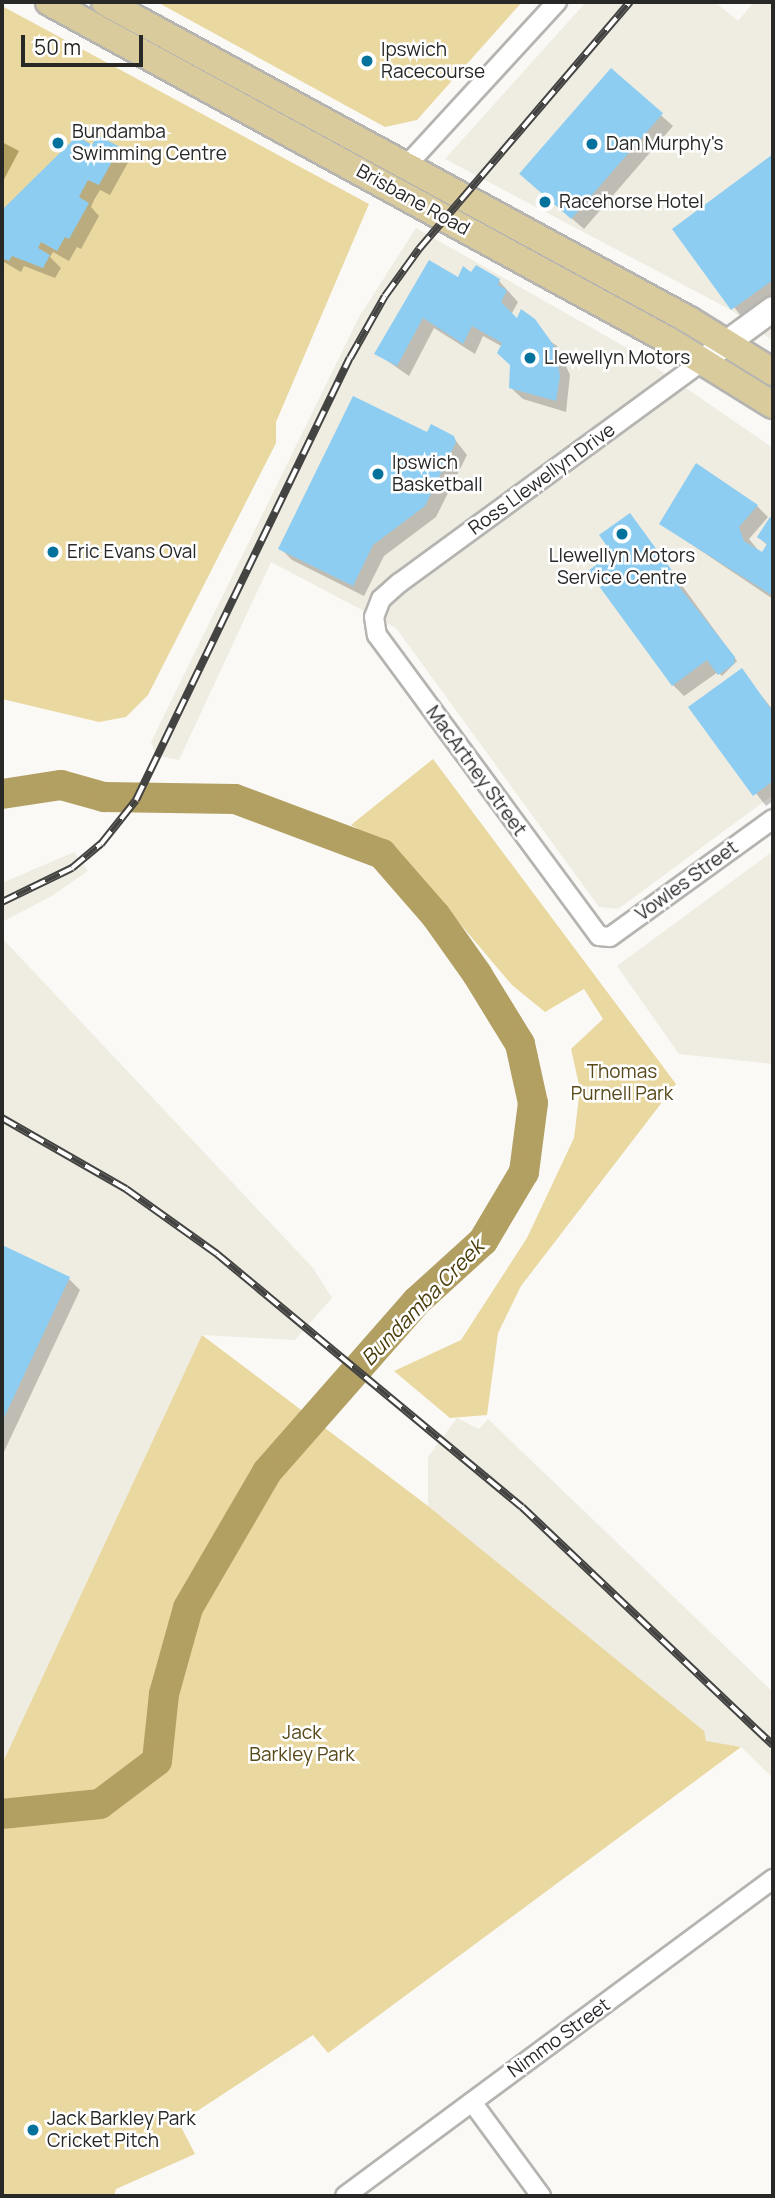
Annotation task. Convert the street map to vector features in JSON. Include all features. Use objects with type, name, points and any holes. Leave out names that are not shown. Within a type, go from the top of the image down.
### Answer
[{"type":"main road","name":"Brisbane Road","points":[[49,2],[704,360],[773,405]]},
{"type":"main road","name":"Brisbane Road","points":[[106,2],[728,342],[773,372]]},
{"type":"main road","points":[[704,360],[773,309]]},
{"type":"street","points":[[407,165],[557,2]]},
{"type":"street","name":"Ross Llewellyn Drive","points":[[381,599],[704,360]]},
{"type":"street","name":"MacArtney Street","points":[[381,599],[374,617],[377,635],[599,936]]},
{"type":"street","name":"Vowles Street","points":[[599,936],[610,937],[773,819]]},
{"type":"street","name":"Nimmo Street","points":[[345,2196],[773,1879]]},
{"type":"street","points":[[472,2102],[541,2196]]},
{"type":"shaded area","points":[[586,2],[715,2],[738,21],[754,2],[773,2],[773,341],[731,310],[445,159]]},
{"type":"shaded area","points":[[2,142],[19,151],[2,183]]},
{"type":"shaded area","points":[[416,228],[629,349],[773,448],[773,795],[618,909],[599,907],[396,628],[271,562],[179,760],[156,755],[151,742],[359,317]]},
{"type":"shaded area","points":[[773,851],[773,1064],[679,1054],[617,966]]},
{"type":"shaded area","points":[[74,852],[88,871],[50,897],[2,922],[2,883]]},
{"type":"shaded area","points":[[2,938],[313,1268],[332,1298],[295,1340],[202,1335],[2,1764]]},
{"type":"shaded area","points":[[457,1418],[479,1429],[488,1419],[773,1692],[773,1778],[741,1747],[706,1742],[428,1508],[428,1457]]},
{"type":"green space","name":"Ipswich Racecourse","points":[[157,2],[522,2],[417,120],[385,127]]},
{"type":"green space","points":[[2,6],[369,204],[276,422],[276,443],[148,695],[126,717],[99,722],[2,699]]},
{"type":"green space","name":"Thomas Purnell Park","points":[[433,759],[676,1084],[521,1286],[498,1333],[487,1415],[450,1418],[394,1371],[461,1340],[527,1238],[574,1138],[580,1089],[571,1049],[603,1019],[584,989],[545,1012],[512,985],[401,854],[351,825]]},
{"type":"green space","name":"Jack Barkley Park","points":[[202,1335],[428,1506],[704,1731],[706,1741],[741,1747],[328,2053],[313,2035],[179,2123],[195,2154],[116,2189],[114,2196],[2,2196],[2,1764]]},
{"type":"building","name":"Dan Murphy's","points":[[611,68],[663,113],[571,219],[519,174]]},
{"type":"building","points":[[97,135],[120,147],[99,185],[88,180],[83,189],[79,197],[89,203],[69,239],[65,237],[57,251],[41,242],[38,248],[50,255],[43,268],[12,256],[9,261],[2,258],[2,210],[77,136],[92,145]]},
{"type":"building","name":"Racehorse Hotel","points":[[773,154],[773,280],[731,310],[672,229]]},
{"type":"building","points":[[429,260],[458,277],[463,266],[471,272],[476,265],[500,279],[498,285],[507,290],[501,302],[517,318],[521,309],[535,319],[555,347],[560,376],[556,401],[509,388],[510,365],[497,353],[502,343],[472,326],[463,344],[423,318],[397,366],[374,354]]},
{"type":"building","name":"Ipswich Basketball","points":[[353,396],[427,432],[431,424],[454,436],[456,442],[425,506],[373,545],[353,586],[278,549]]},
{"type":"building","points":[[696,463],[758,505],[739,527],[744,541],[762,552],[767,544],[757,537],[770,517],[773,519],[773,596],[659,524]]},
{"type":"building","points":[[630,513],[676,576],[673,579],[735,657],[734,664],[718,675],[707,660],[672,686],[588,571],[612,553],[599,535]]},
{"type":"building","points":[[742,668],[773,712],[773,781],[753,796],[688,707]]},
{"type":"building","points":[[2,1245],[70,1277],[2,1422]]},
{"type":"waterway","name":"Bundamba Creek","points":[[2,794],[61,785],[104,797],[235,799],[382,854],[436,916],[477,974],[520,1044],[533,1103],[524,1172],[483,1241],[417,1301],[267,1472],[188,1608],[164,1694],[157,1761],[100,1804],[2,1814]]},
{"type":"railway","points":[[2,902],[72,868],[101,844],[136,800],[350,358],[385,296],[419,249],[630,2]]},
{"type":"railway","points":[[2,1118],[126,1189],[217,1254],[522,1507],[773,1745]]},
{"type":"place","name":"Ipswich Racecourse","points":[[367,61]]},
{"type":"place","name":"Bundamba Swimming Centre","points":[[58,143]]},
{"type":"place","name":"Dan Murphy's","points":[[592,144]]},
{"type":"place","name":"Racehorse Hotel","points":[[545,202]]},
{"type":"place","name":"Llewellyn Motors","points":[[530,358]]},
{"type":"place","name":"Ipswich Basketball","points":[[378,474]]},
{"type":"place","name":"Llewellyn Motors Service Centre","points":[[622,534]]},
{"type":"place","name":"Eric Evans Oval","points":[[53,552]]},
{"type":"place","name":"Jack Barkley Park Cricket Pitch","points":[[33,2130]]}]
